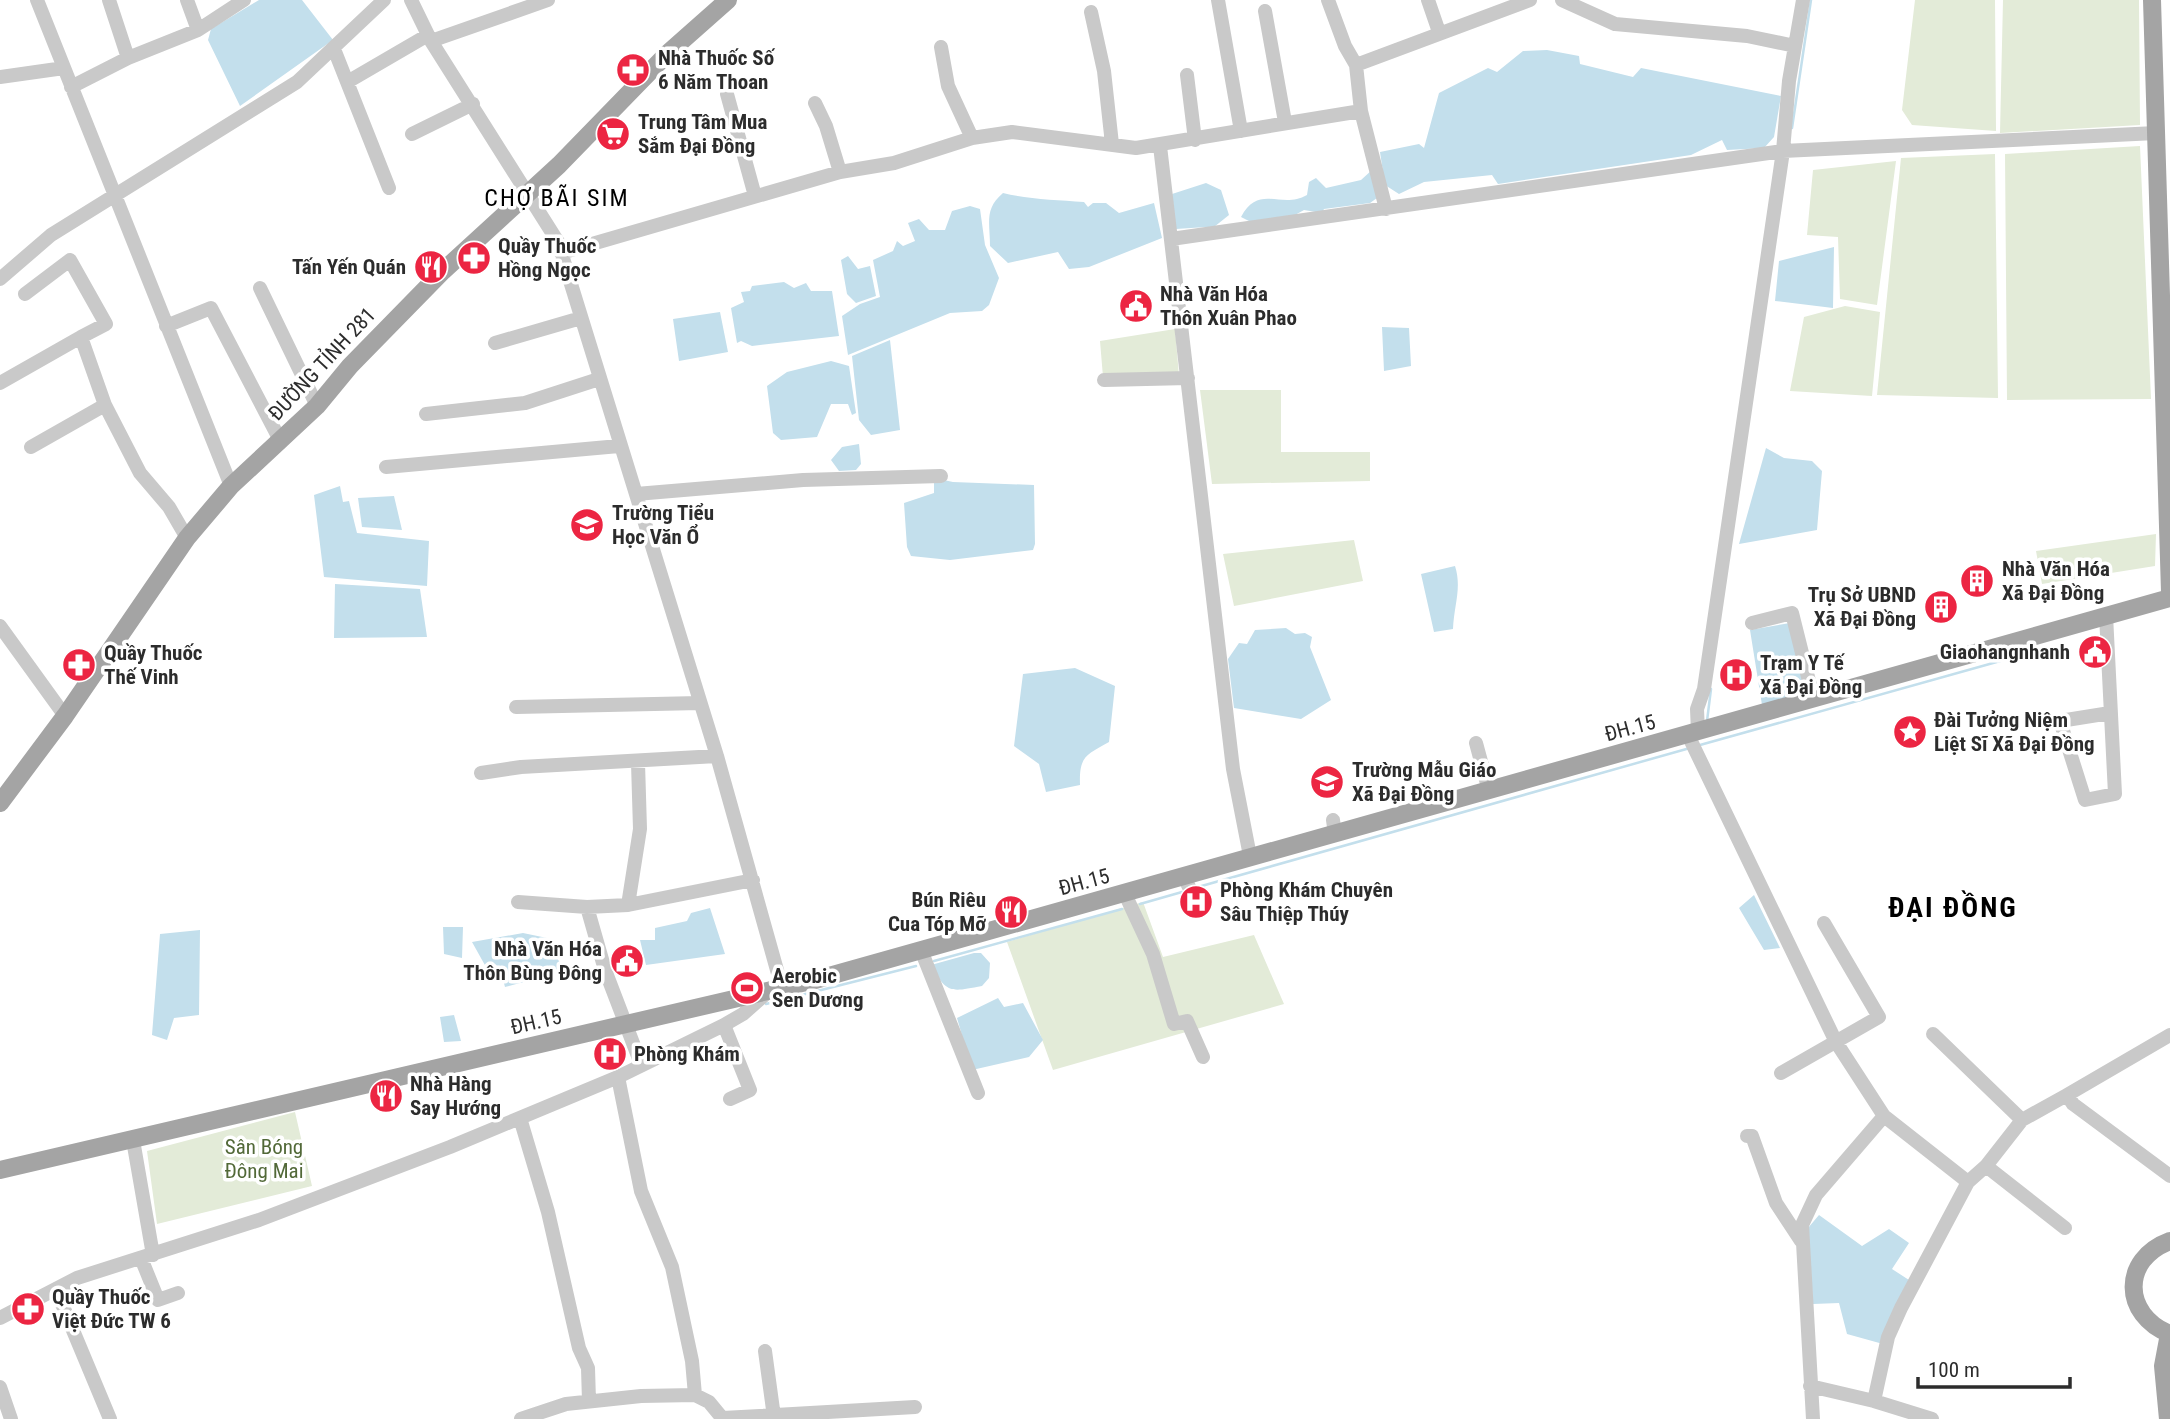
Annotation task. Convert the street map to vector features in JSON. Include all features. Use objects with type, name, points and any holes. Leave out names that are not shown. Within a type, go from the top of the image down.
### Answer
[{"type":"main road","name":"ĐƯỜNG TỈNH 281","points":[[0,803],[65,716],[187,538],[231,486],[317,407],[350,366],[443,271],[529,193],[667,54],[728,0]]},
{"type":"main road","points":[[2152,0],[2170,592]]},
{"type":"main road","name":"ĐH.15","points":[[0,1170],[775,990],[1184,877],[1334,827],[1489,791],[1693,734],[1744,714],[1813,697],[1886,673],[2170,598]]},
{"type":"main road","points":[[2168,1419],[2162,1366],[2170,1334],[2145,1319],[2134,1293],[2138,1265],[2152,1250],[2170,1241]]},
{"type":"street","points":[[37,0],[231,486]]},
{"type":"street","points":[[109,0],[128,58]]},
{"type":"street","points":[[187,0],[198,30]]},
{"type":"street","points":[[71,87],[128,58],[198,30],[244,0]]},
{"type":"street","points":[[0,279],[51,234],[114,198],[298,82],[384,0]]},
{"type":"street","points":[[1,1321],[78,1278],[259,1220],[618,1077],[724,1025],[775,990],[753,880],[717,756],[646,546],[636,494],[558,242],[430,38],[411,0]]},
{"type":"street","points":[[1218,0],[1241,131]]},
{"type":"street","points":[[1328,0],[1345,46],[1356,65],[1361,111],[1386,209]]},
{"type":"street","points":[[1428,0],[1438,32]]},
{"type":"street","points":[[1356,65],[1438,32],[1530,0]]},
{"type":"street","points":[[1562,0],[1615,24],[1747,36],[1795,46]]},
{"type":"street","points":[[1803,0],[1704,689],[1693,734],[1836,1041],[1884,1116],[1968,1182]]},
{"type":"street","points":[[349,81],[430,38],[542,1]]},
{"type":"street","points":[[1265,11],[1285,122]]},
{"type":"street","points":[[1091,12],[1104,71],[1112,144]]},
{"type":"street","points":[[941,47],[948,86],[972,138]]},
{"type":"street","points":[[334,49],[349,81],[389,188]]},
{"type":"street","points":[[0,77],[64,68]]},
{"type":"street","points":[[1187,75],[1195,140]]},
{"type":"street","points":[[727,94],[755,195]]},
{"type":"street","points":[[815,103],[826,126],[840,172]]},
{"type":"street","points":[[412,134],[473,104]]},
{"type":"street","points":[[561,253],[755,195],[840,172],[894,163],[972,138],[1012,132],[1136,148],[1361,111]]},
{"type":"street","points":[[1171,239],[1783,151],[2156,133]]},
{"type":"street","points":[[1160,146],[1233,769],[1250,856]]},
{"type":"street","points":[[0,383],[106,324],[69,260],[25,295]]},
{"type":"street","points":[[260,288],[317,407]]},
{"type":"street","points":[[166,326],[211,308],[281,442]]},
{"type":"street","points":[[495,344],[581,318]]},
{"type":"street","points":[[80,337],[105,405],[140,472],[169,508],[187,538]]},
{"type":"street","points":[[1104,380],[1188,378]]},
{"type":"street","points":[[426,414],[525,402],[599,379]]},
{"type":"street","points":[[31,447],[105,405]]},
{"type":"street","points":[[386,467],[620,446]]},
{"type":"street","points":[[636,494],[803,480],[941,476]]},
{"type":"street","points":[[1752,623],[1792,613],[1813,697]]},
{"type":"street","points":[[2106,615],[2115,794],[2085,800],[2060,721],[2110,713]]},
{"type":"street","points":[[0,626],[65,716]]},
{"type":"street","points":[[516,707],[700,703]]},
{"type":"street","points":[[1476,743],[1489,791]]},
{"type":"street","points":[[481,773],[522,767],[717,756]]},
{"type":"street","points":[[628,905],[640,829],[638,762]]},
{"type":"street","points":[[1184,877],[1193,895]]},
{"type":"street","points":[[518,902],[587,907],[628,905],[753,880]]},
{"type":"street","points":[[1125,894],[1153,954],[1174,1024],[1187,1021],[1203,1057]]},
{"type":"street","points":[[587,907],[605,970],[628,1024],[641,1064]]},
{"type":"street","points":[[1781,1073],[1880,1017],[1824,923]]},
{"type":"street","points":[[922,950],[926,968],[978,1093]]},
{"type":"street","points":[[724,1025],[750,1090],[730,1098]]},
{"type":"street","points":[[1933,1034],[2022,1120]]},
{"type":"street","points":[[1874,1401],[1888,1337],[1968,1182],[1986,1166],[2022,1120],[2170,1035]]},
{"type":"street","points":[[618,1077],[641,1191],[672,1267],[692,1362],[695,1395]]},
{"type":"street","points":[[2067,1095],[2073,1104],[2170,1176]]},
{"type":"street","points":[[1813,1419],[1802,1225],[1816,1195],[1884,1116]]},
{"type":"street","points":[[520,1118],[548,1212],[579,1348],[588,1368],[589,1401]]},
{"type":"street","points":[[1747,1136],[1752,1136],[1776,1203],[1801,1241]]},
{"type":"street","points":[[133,1140],[147,1256],[158,1300],[178,1293]]},
{"type":"street","points":[[1986,1166],[2065,1228]]},
{"type":"street","points":[[57,1292],[110,1419]]},
{"type":"street","points":[[765,1351],[774,1417]]},
{"type":"street","points":[[1810,1386],[1933,1419]]},
{"type":"street","points":[[0,1387],[12,1419]]},
{"type":"street","points":[[521,1419],[566,1404],[695,1395],[709,1402],[723,1419],[915,1407]]},
{"type":"green space","points":[[1915,0],[1995,0],[1996,131],[1912,125],[1902,110]]},
{"type":"green space","points":[[2003,0],[2139,0],[2140,125],[2000,133]]},
{"type":"green space","points":[[2140,146],[2151,399],[2007,400],[2005,154]]},
{"type":"green space","points":[[1995,154],[1998,398],[1877,395],[1901,158]]},
{"type":"green space","points":[[1896,161],[1877,305],[1840,299],[1838,237],[1807,235],[1813,170]]},
{"type":"green space","points":[[1845,306],[1880,312],[1872,396],[1790,391],[1804,317]]},
{"type":"green space","points":[[1175,329],[1179,376],[1103,377],[1100,341]]},
{"type":"green space","points":[[1200,390],[1281,390],[1281,452],[1370,452],[1370,481],[1212,484]]},
{"type":"green space","points":[[2156,534],[2155,566],[2042,584],[2036,551]]},
{"type":"green space","points":[[1354,540],[1363,581],[1234,606],[1223,554]]},
{"type":"green space","points":[[1143,902],[1163,957],[1254,935],[1284,1004],[1053,1070],[1007,942]]},
{"type":"green space","name":"Sân Bóng Đông Mai","points":[[295,1112],[312,1186],[157,1224],[147,1151]]},
{"type":"water","points":[[259,0],[302,0],[333,40],[240,106],[208,40],[211,29]]},
{"type":"water","points":[[1547,50],[1579,56],[1580,64],[1633,77],[1641,68],[1781,96],[1774,137],[1764,148],[1727,150],[1722,140],[1691,155],[1498,184],[1492,175],[1424,182],[1399,194],[1385,185],[1380,152],[1419,144],[1424,148],[1439,93],[1488,68],[1497,72],[1523,51]]},
{"type":"water","points":[[1372,170],[1377,198],[1370,203],[1324,209],[1322,213],[1304,210],[1295,215],[1253,223],[1241,217],[1255,201],[1297,199],[1307,195],[1309,182],[1316,178],[1326,188],[1361,180]]},
{"type":"water","points":[[1206,183],[1221,190],[1229,215],[1209,231],[1206,227],[1176,229],[1172,194]]},
{"type":"water","points":[[1003,193],[1084,202],[1088,207],[1093,203],[1106,203],[1119,213],[1154,203],[1162,238],[1089,267],[1069,269],[1058,252],[1008,263],[990,246],[991,211]]},
{"type":"water","points":[[970,206],[980,209],[985,245],[999,278],[989,305],[982,311],[950,313],[848,355],[842,316],[860,304],[880,297],[873,260],[893,251],[897,241],[903,246],[915,241],[908,223],[919,219],[929,230],[945,230],[952,211]]},
{"type":"water","points":[[1834,247],[1833,308],[1775,301],[1779,261]]},
{"type":"water","points":[[848,256],[858,269],[870,266],[876,296],[856,303],[847,294],[841,260]]},
{"type":"water","points":[[784,282],[794,288],[806,283],[811,291],[832,291],[839,336],[752,346],[741,341],[737,343],[731,308],[744,302],[741,292],[750,291],[752,286]]},
{"type":"water","points":[[720,312],[728,352],[679,361],[673,319]]},
{"type":"water","points":[[1382,327],[1409,328],[1411,366],[1384,371]]},
{"type":"water","points":[[890,340],[900,430],[871,435],[859,420],[852,356]]},
{"type":"water","points":[[831,361],[849,366],[856,413],[852,415],[848,404],[831,404],[817,437],[781,440],[773,433],[767,386],[787,372]]},
{"type":"water","points":[[859,444],[861,464],[856,470],[839,471],[831,460],[842,447]]},
{"type":"water","points":[[1766,448],[1784,458],[1812,461],[1822,471],[1817,530],[1739,544]]},
{"type":"water","points":[[939,479],[953,482],[1034,485],[1033,550],[950,560],[911,556],[907,547],[904,503],[934,493],[934,481]]},
{"type":"water","points":[[340,486],[343,502],[349,501],[357,533],[429,541],[427,586],[324,577],[314,495]]},
{"type":"water","points":[[394,496],[402,530],[362,527],[358,498]]},
{"type":"water","points":[[1455,566],[1458,589],[1453,629],[1434,632],[1421,574]]},
{"type":"water","points":[[335,584],[420,589],[427,637],[334,638]]},
{"type":"water","points":[[1790,623],[1807,693],[1762,705],[1750,630]]},
{"type":"water","points":[[1286,628],[1295,634],[1305,633],[1312,637],[1310,647],[1331,700],[1301,719],[1234,708],[1228,659],[1239,643],[1247,644],[1255,630]]},
{"type":"water","points":[[1075,668],[1115,686],[1109,742],[1095,750],[1083,762],[1080,785],[1046,792],[1039,764],[1014,746],[1023,674]]},
{"type":"water","points":[[1754,895],[1780,948],[1764,950],[1739,908]]},
{"type":"water","points":[[710,908],[725,954],[646,965],[640,940],[655,940],[655,928],[687,921],[691,913]]},
{"type":"water","points":[[443,927],[463,927],[462,958],[444,954]]},
{"type":"water","points":[[200,930],[199,1015],[174,1018],[167,1040],[152,1035],[160,934]]},
{"type":"water","points":[[523,933],[547,938],[564,971],[505,987],[502,976],[491,976],[472,942]]},
{"type":"water","points":[[981,953],[990,963],[989,978],[982,986],[950,989],[931,965]]},
{"type":"water","points":[[998,998],[1004,1007],[1023,1003],[1043,1040],[1029,1057],[972,1070],[957,1018]]},
{"type":"water","points":[[454,1015],[461,1041],[444,1042],[440,1017]]},
{"type":"water","points":[[1819,1215],[1862,1246],[1889,1229],[1909,1243],[1892,1269],[1909,1280],[1883,1344],[1847,1334],[1839,1303],[1813,1304],[1808,1228]]},
{"type":"waterway","points":[[1792,128],[1811,0]]},
{"type":"waterway","points":[[1700,745],[2011,658]]},
{"type":"waterway","points":[[1707,721],[1711,689]]},
{"type":"waterway","points":[[1198,887],[1690,748]]},
{"type":"waterway","points":[[1140,904],[1182,892]]},
{"type":"waterway","points":[[934,961],[1122,909]]},
{"type":"waterway","points":[[766,1004],[916,966]]},
{"type":"place","name":"Nhà Thuốc Số 6 Năm Thoan","points":[[633,70]]},
{"type":"place","name":"Trung Tâm Mua Sắm Đại Đồng","points":[[613,134]]},
{"type":"place","name":"Quầy Thuốc Hồng Ngọc","points":[[474,258]]},
{"type":"place","name":"Tấn Yến Quán","points":[[431,267]]},
{"type":"place","name":"Nhà Văn Hóa Thôn Xuân Phao","points":[[1136,306]]},
{"type":"place","name":"Trường Tiểu Học Văn Ổ","points":[[587,525]]},
{"type":"place","name":"Nhà Văn Hóa Xã Đại Đồng","points":[[1977,581]]},
{"type":"place","name":"Trụ Sở UBND Xã Đại Đồng","points":[[1941,607]]},
{"type":"place","name":"Giaohangnhanh","points":[[2095,652]]},
{"type":"place","name":"Quầy Thuốc Thế Vinh","points":[[79,665]]},
{"type":"place","name":"Trạm Y Tế Xã Đại Đồng","points":[[1736,675]]},
{"type":"place","name":"Đài Tưởng Niệm Liệt Sĩ Xã Đại Đồng","points":[[1910,732]]},
{"type":"place","name":"Trường Mẫu Giáo Xã Đại Đồng","points":[[1327,782]]},
{"type":"place","name":"Phòng Khám Chuyên Sâu Thiệp Thúy","points":[[1196,902]]},
{"type":"place","name":"Bún Riêu Cua Tóp Mỡ","points":[[1011,912]]},
{"type":"place","name":"Nhà Văn Hóa Thôn Bùng Đông","points":[[627,961]]},
{"type":"place","name":"Aerobic Sen Dương","points":[[747,988]]},
{"type":"place","name":"Phòng Khám","points":[[610,1054]]},
{"type":"place","name":"Nhà Hàng Say Hướng","points":[[386,1096]]},
{"type":"place","name":"Quầy Thuốc Việt Đức TW 6","points":[[28,1309]]},
{"type":"district","name":"CHỢ BÃI SIM","points":[[557,198]]},
{"type":"district","name":"ĐẠI ĐỒNG","points":[[1953,907]]}]
